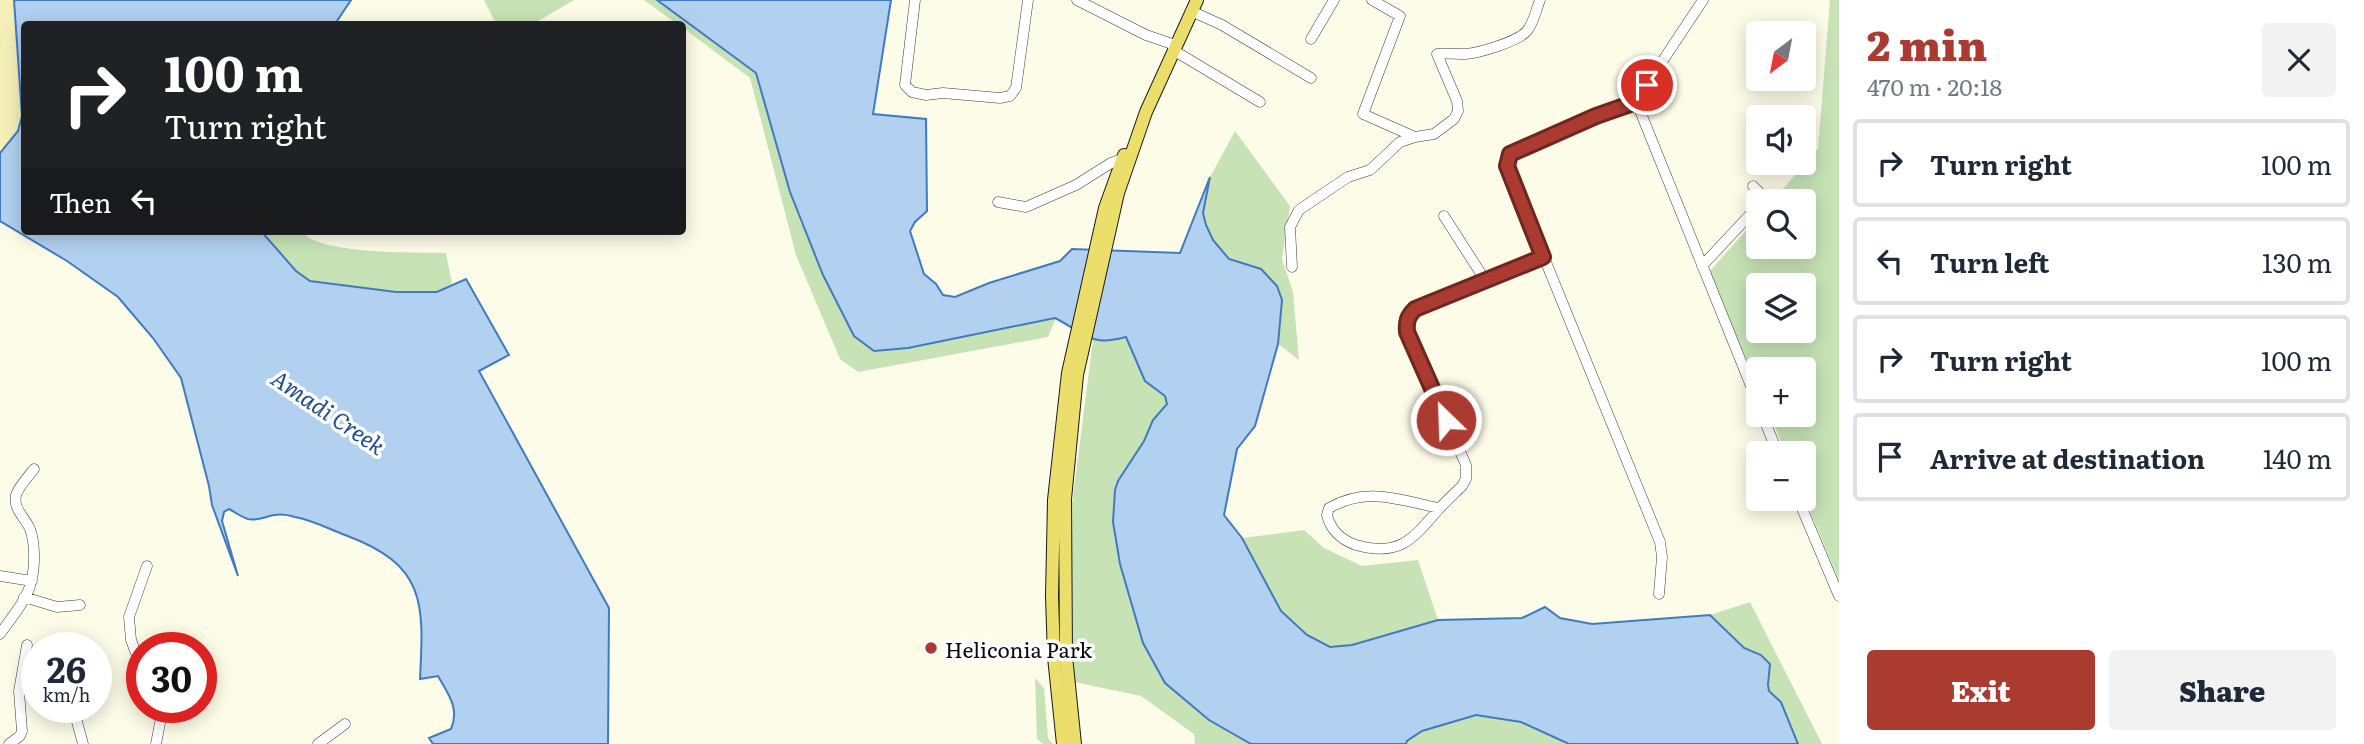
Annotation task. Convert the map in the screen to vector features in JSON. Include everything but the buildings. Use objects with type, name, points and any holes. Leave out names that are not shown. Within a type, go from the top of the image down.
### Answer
[{"type":"main road","points":[[1109,209],[1146,113],[1194,6]]},
{"type":"main road","points":[[1063,744],[1054,657],[1054,500],[1072,374],[1109,209],[1122,159],[1146,113]]},
{"type":"main road","points":[[1072,374],[1065,499],[1066,656],[1075,744]]},
{"type":"street","points":[[915,0],[905,85],[912,92],[926,96],[943,93],[1000,97],[1010,96],[1016,88],[1028,0]]},
{"type":"street","points":[[1077,0],[1174,48],[1260,102]]},
{"type":"street","points":[[1311,39],[1334,0]]},
{"type":"street","points":[[1372,0],[1400,16],[1363,114],[1415,136]]},
{"type":"street","points":[[1292,267],[1290,227],[1299,210],[1348,177],[1370,170],[1400,142],[1415,136],[1434,134],[1454,119],[1458,111],[1457,101],[1437,54],[1463,54],[1517,39],[1526,32],[1540,0]]},
{"type":"street","points":[[1659,594],[1662,557],[1660,542],[1507,166],[1510,154],[1596,116],[1636,102],[1703,0]]},
{"type":"street","points":[[1194,6],[1222,26],[1311,78]]},
{"type":"street","points":[[1636,102],[1746,374]]},
{"type":"street","points":[[998,202],[1026,207],[1076,185],[1122,159]]},
{"type":"street","points":[[1444,216],[1485,280]]},
{"type":"street","points":[[1702,266],[1746,218]]},
{"type":"street","points":[[1439,508],[1380,495],[1353,497],[1329,508],[1326,515],[1333,530],[1350,543],[1385,550],[1400,547],[1411,540],[1462,486],[1466,479],[1465,465],[1407,332],[1406,321],[1415,309],[1543,257]]},
{"type":"street","points":[[0,634],[32,581],[32,538],[30,529],[17,509],[15,498],[34,469]]},
{"type":"street","points":[[1803,511],[1839,596]]},
{"type":"street","points":[[130,632],[129,617],[148,566]]},
{"type":"street","points":[[0,576],[32,581]]},
{"type":"street","points":[[24,597],[57,607],[79,605]]},
{"type":"street","points":[[21,680],[21,718]]},
{"type":"street","points":[[9,744],[20,736],[21,723]]},
{"type":"street","points":[[77,723],[83,744]]},
{"type":"street","points":[[156,744],[160,723]]},
{"type":"street","points":[[318,744],[345,724]]},
{"type":"green space","points":[[484,0],[574,0],[538,21],[494,21]]},
{"type":"green space","points":[[644,0],[657,0],[685,21],[673,21]]},
{"type":"green space","points":[[1830,0],[1839,0],[1839,580],[1810,511],[1816,511],[1816,441],[1781,441],[1775,427],[1816,427],[1816,357],[1746,359],[1709,272],[1746,231],[1746,259],[1816,259],[1816,189],[1783,189],[1795,175],[1816,175]]},
{"type":"green space","points":[[686,21],[756,73],[790,192],[823,275],[854,336],[874,351],[909,348],[1056,318],[1048,337],[858,372],[840,359],[796,255],[750,78],[686,30]]},
{"type":"green space","points":[[1235,131],[1290,206],[1282,259],[1293,292],[1299,360],[1278,344],[1282,300],[1261,269],[1229,259],[1213,240],[1206,225],[1203,213],[1210,177]]},
{"type":"green space","points":[[264,235],[306,235],[327,244],[369,251],[446,253],[452,284],[438,292],[397,292],[310,280],[296,271]]},
{"type":"green space","points":[[1107,315],[1130,319],[1171,407],[1136,493],[1408,731],[1476,715],[1521,722],[1568,744],[1195,744],[1194,734],[1141,696],[1074,682],[1070,561],[1072,504],[1093,340],[1056,318]]},
{"type":"green space","points":[[1224,515],[1242,538],[1304,530],[1324,548],[1362,566],[1418,560],[1438,620],[1352,645],[1330,647],[1283,642]]},
{"type":"green space","points":[[1750,602],[1822,744],[1705,744],[1438,620],[1522,618],[1545,607],[1560,618],[1592,624],[1710,615]]},
{"type":"green space","points":[[1035,678],[1044,688],[1048,738],[1053,744],[1043,744],[1037,739]]},
{"type":"sand","points":[[0,0],[14,0],[21,120],[18,131],[0,153]]},
{"type":"water","points":[[14,0],[351,0],[337,21],[21,21],[21,102]]},
{"type":"water","points":[[657,0],[891,0],[873,114],[926,119],[927,211],[910,231],[924,274],[936,284],[943,295],[955,297],[989,283],[1060,261],[1072,249],[1180,253],[1210,177],[1203,213],[1213,240],[1229,259],[1261,269],[1277,286],[1282,300],[1278,344],[1255,426],[1237,449],[1224,515],[1242,538],[1281,611],[1307,635],[1330,647],[1352,645],[1438,620],[1522,618],[1545,607],[1560,618],[1592,624],[1710,615],[1744,648],[1761,655],[1770,664],[1769,691],[1781,702],[1798,744],[1569,744],[1521,722],[1476,715],[1422,731],[1406,744],[1251,744],[1209,720],[1165,683],[1143,643],[1120,564],[1113,522],[1115,490],[1144,441],[1153,420],[1167,404],[1165,396],[1145,381],[1126,337],[1096,340],[1055,318],[908,348],[874,351],[854,336],[823,275],[790,192],[756,73]]},
{"type":"water","points":[[21,120],[21,234],[0,221],[0,153],[18,131]]},
{"type":"water","name":"Amadi Creek","points":[[23,235],[264,235],[296,271],[310,281],[396,292],[437,292],[466,279],[509,355],[479,371],[609,608],[608,744],[433,744],[429,738],[451,729],[454,714],[452,701],[438,676],[420,679],[421,628],[414,589],[405,573],[391,559],[372,547],[301,518],[274,515],[252,519],[229,509],[224,512],[222,521],[238,576],[212,505],[181,378],[153,338],[118,297],[67,261]]},
{"type":"place","name":"Heliconia Park","points":[[931,648]]},
{"type":"route","points":[[1446,420],[1407,332],[1406,321],[1415,309],[1543,257],[1507,166],[1510,154],[1596,116],[1636,102],[1647,85]]}]
